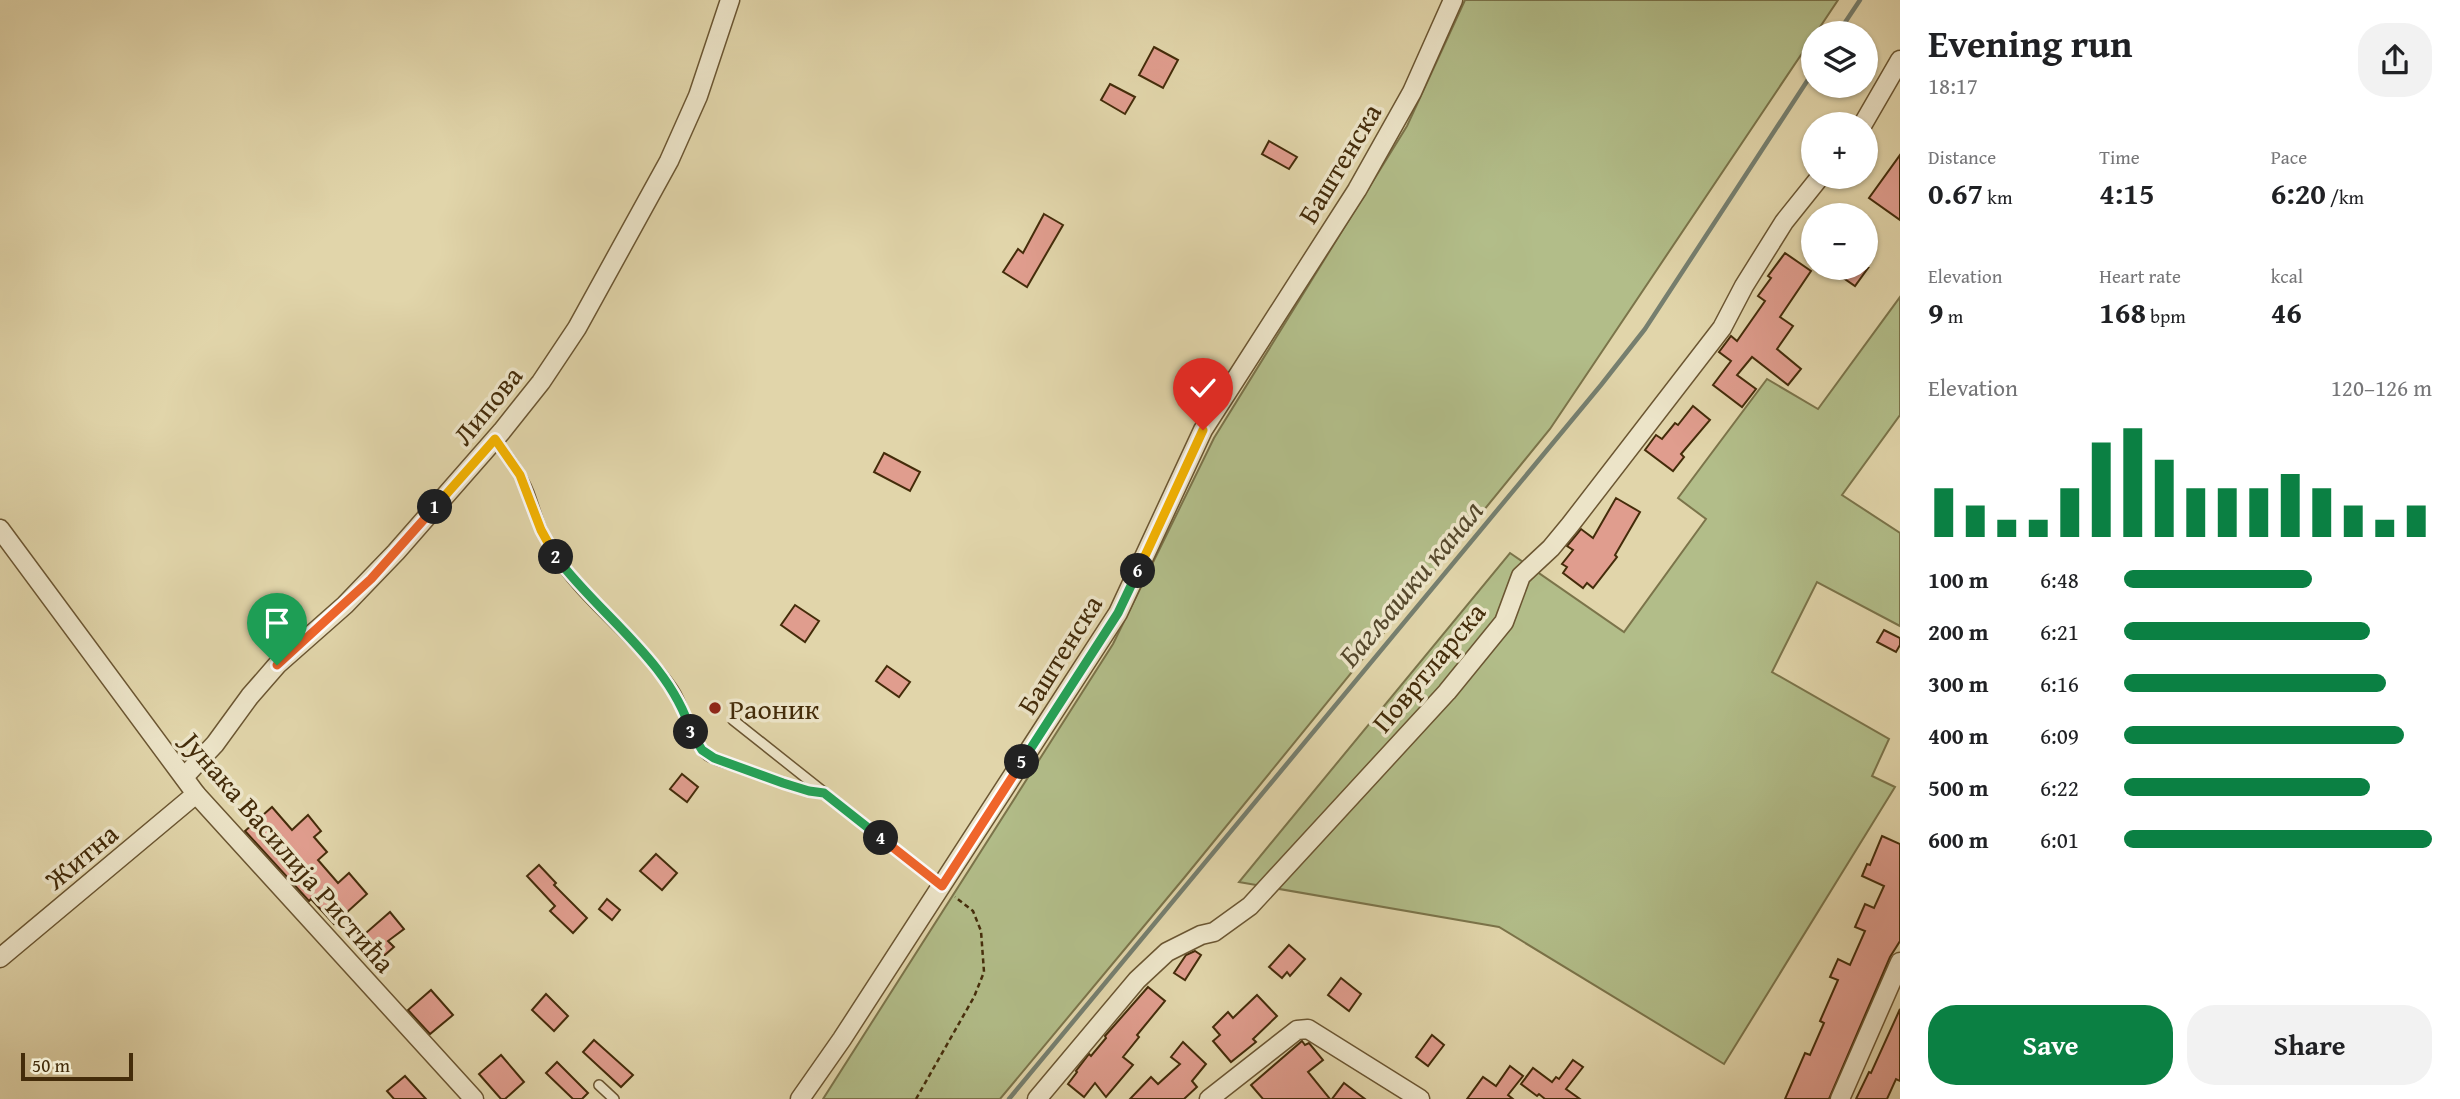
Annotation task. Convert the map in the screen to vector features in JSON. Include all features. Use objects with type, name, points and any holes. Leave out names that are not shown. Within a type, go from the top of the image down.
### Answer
[{"type":"street","name":"Липова","points":[[184,776],[215,744],[262,681],[293,649],[371,579],[522,407],[558,356],[654,191],[698,96],[730,0]]},
{"type":"street","name":"Баштенска","points":[[800,1099],[942,886],[1118,613],[1203,430],[1357,190],[1412,92],[1452,0]]},
{"type":"street","points":[[1870,112],[1900,60]]},
{"type":"street","name":"Повртларска","points":[[1037,1099],[1137,979],[1167,952],[1201,934],[1214,932],[1250,906],[1447,692],[1504,622],[1521,576],[1551,548],[1722,328],[1744,286],[1784,222],[1810,189]]},
{"type":"street","name":"Јунака Василија Ристића","points":[[0,529],[196,794],[474,1099]]},
{"type":"street","name":"Житна","points":[[0,958],[196,794]]},
{"type":"street","points":[[1840,1099],[1900,962]]},
{"type":"street","points":[[1209,1099],[1297,1030],[1308,1029],[1420,1099]]},
{"type":"lane","points":[[495,439],[526,485],[541,530],[552,552],[672,688],[685,711],[693,737],[702,750],[714,758],[770,778],[824,793]]},
{"type":"lane","points":[[733,720],[942,886]]},
{"type":"lane","points":[[599,1085],[614,1099]]},
{"type":"path","points":[[916,1099],[974,997],[984,972],[981,931],[972,911],[942,886]]},
{"type":"green space","points":[[1465,0],[1838,0],[1824,21],[1801,21],[1801,55],[1550,429],[1000,1099],[823,1099],[1113,644],[1214,438],[1407,126]]},
{"type":"green space","points":[[1900,297],[1900,415],[1842,495],[1900,533],[1900,626],[1817,582],[1772,672],[1889,739],[1872,776],[1895,787],[1724,1064],[1499,927],[1239,882],[1510,553],[1624,632],[1706,519],[1678,498],[1767,379],[1818,409]]},
{"type":"building","points":[[1154,47],[1178,60],[1163,88],[1139,75]]},
{"type":"building","points":[[1110,84],[1135,97],[1125,114],[1101,100]]},
{"type":"building","points":[[1269,141],[1297,157],[1289,169],[1262,154]]},
{"type":"building","points":[[1900,155],[1900,220],[1869,198]]},
{"type":"building","points":[[1044,214],[1063,225],[1027,287],[1003,272],[1018,249],[1023,253]]},
{"type":"building","points":[[1785,253],[1801,264],[1801,280],[1805,280],[1780,317],[1793,326],[1777,349],[1801,369],[1788,385],[1752,357],[1737,375],[1756,389],[1742,407],[1713,385],[1731,361],[1719,352],[1731,336],[1737,341],[1765,301],[1758,296],[1771,278],[1768,276]]},
{"type":"building","points":[[1846,280],[1859,280],[1855,286]]},
{"type":"building","points":[[1693,406],[1710,420],[1681,454],[1684,457],[1673,471],[1645,450],[1656,435],[1662,439],[1675,423],[1678,425]]},
{"type":"building","points":[[884,453],[920,472],[910,491],[874,472]]},
{"type":"building","points":[[1616,498],[1640,512],[1615,555],[1617,557],[1593,588],[1587,583],[1583,588],[1563,573],[1567,567],[1562,564],[1573,550],[1567,546],[1581,529],[1593,538]]},
{"type":"building","points":[[795,605],[819,621],[805,642],[781,625]]},
{"type":"building","points":[[1884,630],[1900,638],[1896,652],[1877,642]]},
{"type":"building","points":[[887,666],[910,682],[899,697],[876,681]]},
{"type":"building","points":[[682,774],[698,787],[687,802],[670,789]]},
{"type":"building","points":[[272,807],[292,830],[308,815],[321,831],[314,837],[327,852],[318,860],[338,883],[349,873],[367,894],[334,924],[311,899],[309,901],[245,831]]},
{"type":"building","points":[[1882,836],[1900,844],[1900,941],[1890,957],[1829,1099],[1785,1099],[1805,1053],[1810,1055],[1824,1023],[1820,1021],[1838,980],[1830,977],[1838,959],[1850,965],[1865,931],[1855,927],[1865,904],[1874,908],[1884,886],[1862,876],[1867,864],[1870,865]]},
{"type":"building","points":[[656,854],[677,873],[662,890],[640,871]]},
{"type":"building","points":[[539,865],[556,883],[554,885],[587,918],[573,933],[550,911],[555,906],[527,876]]},
{"type":"building","points":[[607,899],[620,910],[612,920],[599,909]]},
{"type":"building","points":[[390,912],[404,929],[388,941],[394,947],[378,961],[359,939]]},
{"type":"building","points":[[1289,945],[1305,959],[1290,976],[1287,972],[1282,978],[1269,967]]},
{"type":"building","points":[[1195,951],[1201,955],[1185,980],[1174,973],[1186,955]]},
{"type":"building","points":[[1341,978],[1361,994],[1349,1011],[1328,995]]},
{"type":"building","points":[[1148,987],[1165,1001],[1123,1057],[1133,1065],[1106,1097],[1095,1083],[1084,1097],[1068,1084],[1089,1054],[1091,1056]]},
{"type":"building","points":[[431,990],[453,1015],[430,1034],[408,1010]]},
{"type":"building","points":[[546,994],[568,1016],[554,1031],[532,1010]]},
{"type":"building","points":[[1257,995],[1277,1016],[1253,1039],[1256,1042],[1231,1062],[1213,1041],[1220,1035],[1213,1027],[1228,1012],[1233,1018]]},
{"type":"building","points":[[1900,1009],[1900,1081],[1896,1079],[1887,1099],[1856,1099],[1869,1072],[1871,1073]]},
{"type":"building","points":[[1432,1035],[1444,1045],[1428,1066],[1416,1057]]},
{"type":"building","points":[[594,1040],[633,1075],[621,1087],[583,1052]]},
{"type":"building","points":[[1302,1041],[1305,1045],[1309,1043],[1323,1060],[1308,1072],[1330,1099],[1263,1099],[1251,1085]]},
{"type":"building","points":[[1183,1042],[1206,1064],[1192,1081],[1197,1087],[1184,1099],[1130,1099],[1151,1077],[1158,1084],[1180,1064],[1171,1057]]},
{"type":"building","points":[[501,1055],[524,1082],[505,1099],[501,1099],[479,1074]]},
{"type":"building","points":[[1573,1060],[1583,1067],[1566,1089],[1580,1099],[1545,1099],[1521,1084],[1533,1068],[1552,1082],[1556,1077],[1559,1079]]},
{"type":"building","points":[[557,1062],[588,1093],[582,1099],[573,1099],[546,1073]]},
{"type":"building","points":[[1510,1066],[1523,1076],[1508,1095],[1513,1099],[1467,1099],[1483,1077],[1496,1086]]},
{"type":"building","points":[[405,1076],[426,1099],[394,1099],[387,1091]]},
{"type":"building","points":[[1344,1083],[1365,1099],[1332,1099]]},
{"type":"waterway","name":"Багљашки канал","points":[[1846,21],[1860,0]]},
{"type":"waterway","name":"Багљашки канал","points":[[1009,1099],[1645,329],[1801,90]]},
{"type":"place","name":"Раоник","points":[[715,708]]},
{"type":"route","points":[[277,665],[371,579],[495,439],[526,485],[541,530],[552,552],[672,688],[685,711],[693,737],[702,750],[714,758],[783,783],[824,793],[942,886],[1118,613],[1203,430]]}]
